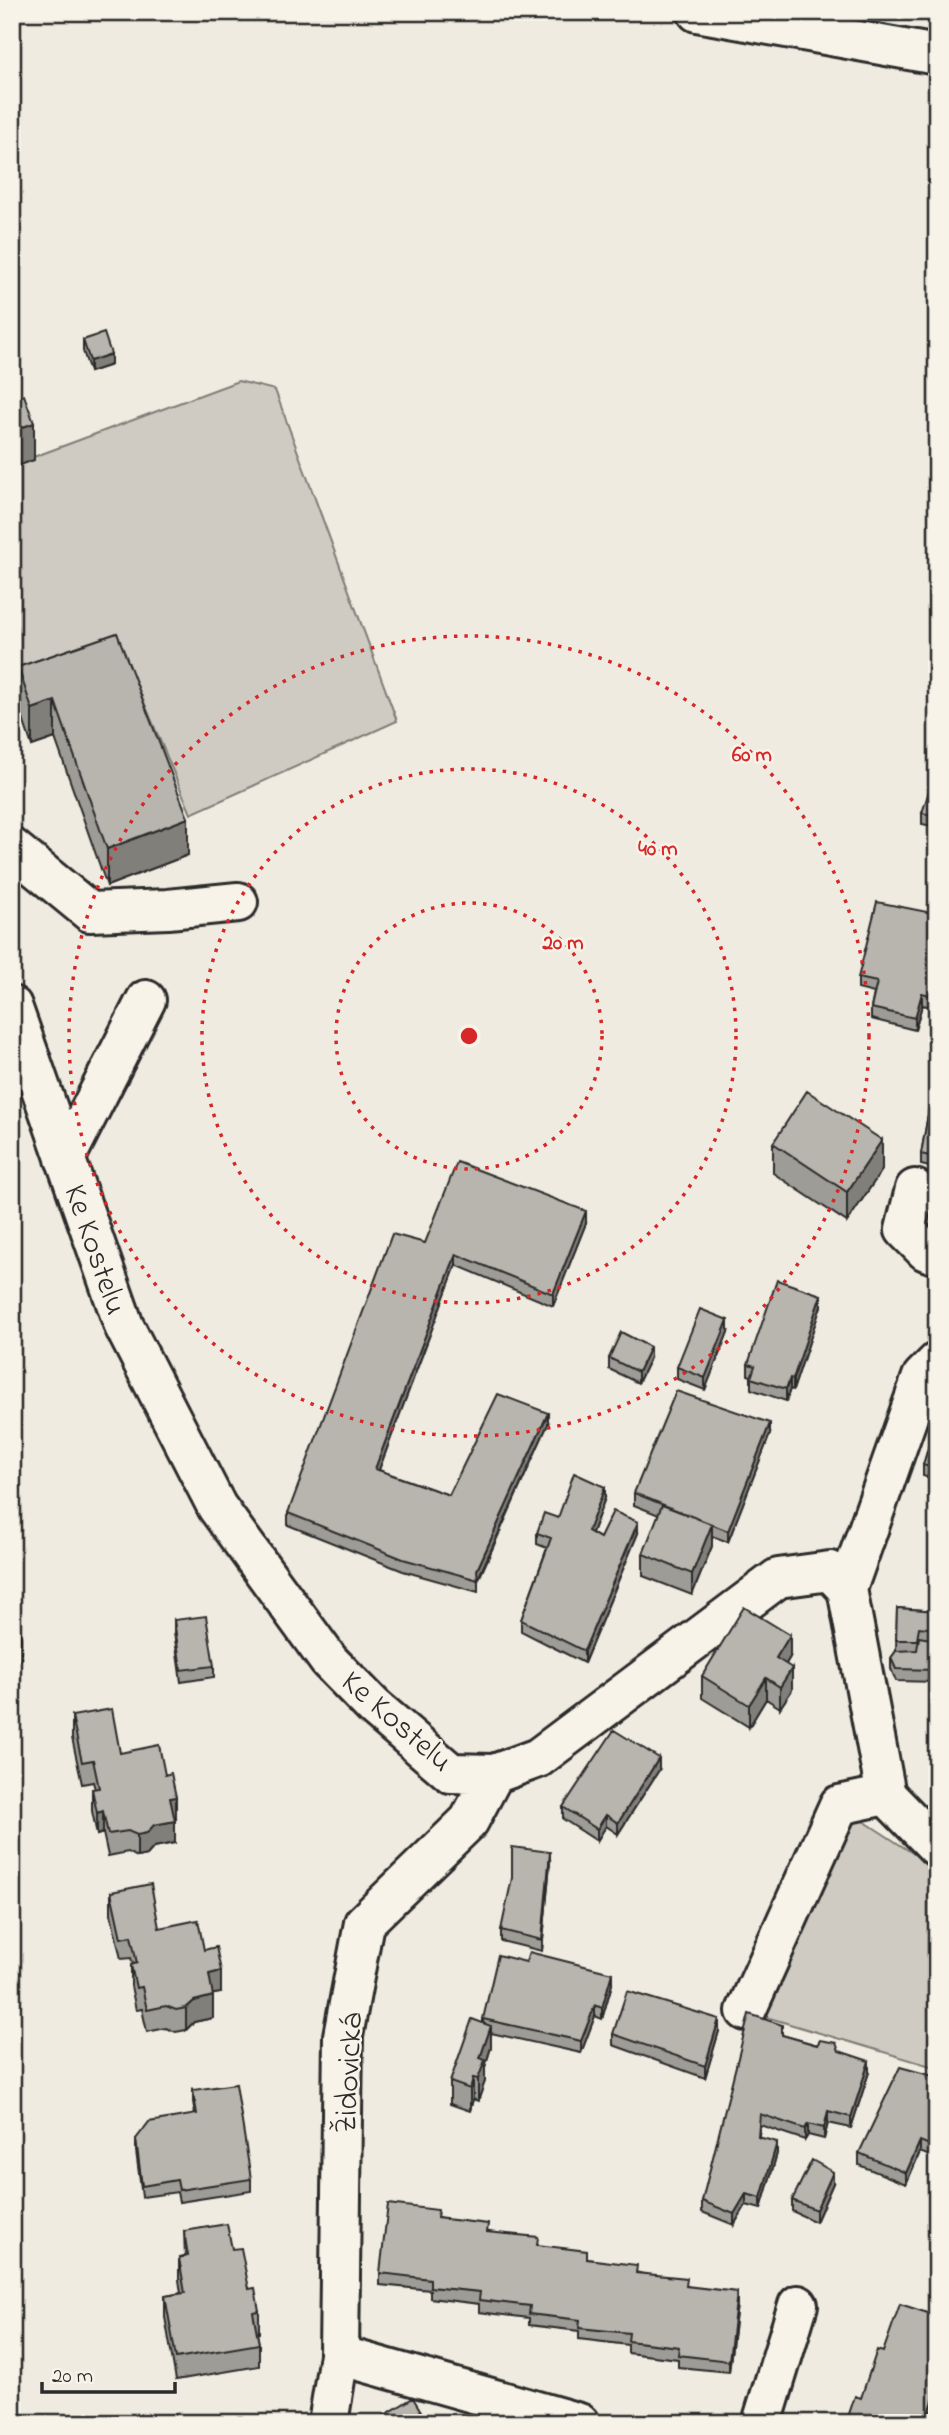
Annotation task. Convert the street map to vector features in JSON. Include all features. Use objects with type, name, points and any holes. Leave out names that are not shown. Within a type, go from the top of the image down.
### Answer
[{"type":"street","points":[[697,12],[937,55]]},
{"type":"street","points":[[12,848],[90,912],[168,909],[237,902]]},
{"type":"street","points":[[65,1159],[146,1000]]},
{"type":"street","name":"Ke Kostelu","points":[[12,1006],[124,1326],[217,1507],[329,1661],[374,1707],[451,1773],[494,1774],[538,1758],[778,1578],[830,1571],[847,1589]]},
{"type":"street","points":[[915,1189],[905,1230],[926,1251],[937,1255]]},
{"type":"street","points":[[937,1362],[922,1377],[847,1589],[886,1795],[937,1847]]},
{"type":"street","name":"Židovická","points":[[328,2423],[340,2355],[343,2036],[364,1923],[469,1821],[494,1774]]},
{"type":"street","points":[[746,2011],[839,1805],[886,1795]]},
{"type":"street","points":[[762,2423],[798,2305]]},
{"type":"street","points":[[340,2355],[473,2407],[579,2423]]},
{"type":"shaded area","points":[[238,381],[275,390],[397,721],[191,814],[120,645],[12,684],[12,465]]},
{"type":"shaded area","points":[[839,1805],[937,1869],[937,2068],[746,2011]]},
{"type":"building","points":[[104,333],[111,354],[90,361],[83,340]]},
{"type":"building","points":[[24,395],[34,423],[12,431],[12,399]]},
{"type":"building","points":[[117,633],[188,818],[107,849],[55,701],[32,709],[18,667]]},
{"type":"building","points":[[933,779],[937,780],[937,816],[922,813]]},
{"type":"building","points":[[877,902],[937,914],[937,997],[922,993],[915,1018],[871,1008],[877,982],[858,978]]},
{"type":"building","points":[[937,1064],[937,1136],[934,1157],[921,1154]]},
{"type":"building","points":[[807,1091],[882,1140],[847,1192],[773,1143]]},
{"type":"building","points":[[457,1162],[586,1211],[553,1294],[456,1254],[375,1469],[449,1495],[498,1394],[548,1413],[477,1570],[478,1580],[403,1559],[288,1513],[392,1234],[425,1243]]},
{"type":"building","points":[[777,1280],[821,1295],[793,1379],[790,1378],[786,1389],[751,1378],[755,1366],[748,1364]]},
{"type":"building","points":[[700,1309],[728,1320],[705,1378],[677,1367]]},
{"type":"building","points":[[621,1332],[650,1347],[638,1372],[609,1358]]},
{"type":"building","points":[[676,1391],[770,1423],[728,1531],[634,1493]]},
{"type":"building","points":[[937,1419],[937,1469],[923,1465]]},
{"type":"building","points":[[574,1473],[605,1487],[588,1531],[600,1538],[613,1511],[638,1522],[584,1651],[521,1620],[551,1538],[537,1533],[544,1513],[558,1518]]},
{"type":"building","points":[[662,1505],[712,1524],[692,1574],[643,1554]]},
{"type":"building","points":[[12,1588],[21,1639],[12,1640]]},
{"type":"building","points":[[744,1607],[790,1635],[776,1658],[792,1668],[780,1687],[766,1678],[749,1705],[702,1676]]},
{"type":"building","points":[[897,1608],[937,1611],[937,1629],[919,1627],[917,1640],[896,1640]]},
{"type":"building","points":[[206,1616],[214,1666],[181,1670],[174,1620]]},
{"type":"building","points":[[919,1637],[937,1640],[937,1670],[896,1669],[891,1658],[896,1651],[917,1650]]},
{"type":"building","points":[[112,1709],[120,1753],[159,1745],[165,1775],[171,1773],[176,1797],[170,1798],[175,1821],[154,1825],[147,1833],[137,1835],[128,1831],[108,1834],[103,1811],[97,1813],[92,1789],[99,1788],[93,1760],[82,1762],[72,1716]]},
{"type":"building","points":[[614,1730],[659,1758],[618,1823],[606,1815],[597,1829],[563,1807]]},
{"type":"building","points":[[937,1752],[937,1775],[933,1775]]},
{"type":"building","points":[[512,1847],[550,1852],[542,1940],[501,1930],[512,1878]]},
{"type":"building","points":[[151,1884],[159,1928],[198,1920],[204,1950],[216,1947],[221,1971],[209,1974],[213,1996],[194,2001],[186,2008],[176,2010],[166,2006],[147,2010],[142,1987],[136,1988],[131,1965],[137,1963],[131,1936],[121,1938],[111,1892]]},
{"type":"building","points":[[529,1952],[612,1973],[602,2008],[595,2005],[581,2041],[483,2019],[498,1955],[526,1962]]},
{"type":"building","points":[[627,1991],[719,2019],[705,2066],[613,2034]]},
{"type":"building","points":[[749,2014],[782,2025],[782,2035],[817,2045],[820,2040],[836,2043],[839,2051],[869,2061],[851,2117],[828,2111],[824,2128],[808,2124],[805,2129],[760,2114],[758,2137],[777,2142],[761,2198],[746,2194],[734,2214],[702,2201]]},
{"type":"building","points":[[472,2019],[491,2026],[480,2058],[485,2060],[478,2079],[473,2078],[470,2089],[450,2082]]},
{"type":"building","points":[[900,2067],[937,2077],[937,2148],[920,2141],[906,2173],[859,2153]]},
{"type":"building","points":[[236,2084],[251,2179],[179,2190],[177,2180],[142,2186],[136,2139],[149,2122],[197,2114],[193,2090]]},
{"type":"building","points":[[812,2160],[833,2172],[816,2210],[792,2200]]},
{"type":"building","points":[[388,2204],[438,2210],[437,2218],[488,2224],[487,2232],[538,2237],[537,2245],[587,2251],[587,2259],[637,2265],[636,2273],[687,2278],[686,2286],[737,2292],[729,2361],[678,2355],[679,2347],[628,2341],[629,2333],[579,2328],[580,2320],[529,2314],[530,2306],[479,2300],[480,2292],[430,2287],[430,2279],[380,2273]]},
{"type":"building","points":[[227,2224],[232,2249],[241,2248],[249,2289],[255,2288],[259,2311],[253,2312],[259,2344],[176,2358],[165,2296],[185,2293],[179,2258],[188,2256],[184,2231]]},
{"type":"building","points":[[900,2304],[937,2316],[937,2389],[926,2421],[920,2419],[919,2423],[846,2423],[855,2396],[861,2398],[877,2350],[883,2352]]},
{"type":"building","points":[[413,2398],[428,2423],[372,2423]]}]
